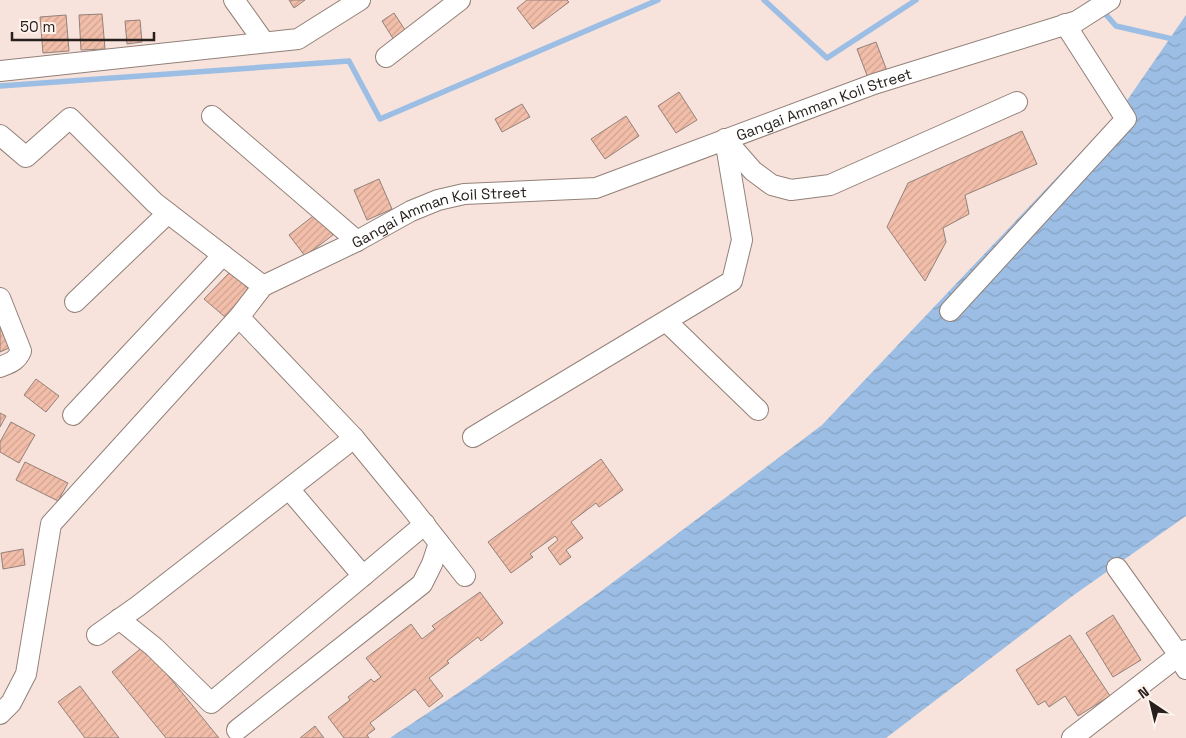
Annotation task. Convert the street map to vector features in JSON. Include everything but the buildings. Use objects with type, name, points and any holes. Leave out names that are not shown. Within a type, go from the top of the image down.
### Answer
[{"type":"street","points":[[234,0],[264,42]]},
{"type":"street","points":[[0,71],[298,39],[359,0]]},
{"type":"street","points":[[386,57],[460,0]]},
{"type":"street","name":"Gangai Amman Koil Street","points":[[4,703],[26,674],[51,524],[239,317],[263,286],[357,241],[411,211],[438,200],[464,194],[596,188],[874,84],[1071,22],[1108,1]]},
{"type":"street","points":[[950,312],[1126,119],[1071,22]]},
{"type":"street","points":[[725,140],[753,171],[772,185],[791,190],[830,185],[1017,102]]},
{"type":"street","points":[[212,116],[357,241]]},
{"type":"street","points":[[0,135],[26,157],[70,118],[155,203],[263,286]]},
{"type":"street","points":[[473,437],[667,322],[732,281],[742,240],[725,140]]},
{"type":"street","points":[[75,302],[168,213]]},
{"type":"street","points":[[73,415],[223,255]]},
{"type":"street","points":[[0,298],[21,351],[13,362],[0,367]]},
{"type":"street","points":[[239,317],[354,438],[465,576]]},
{"type":"street","points":[[667,322],[758,410]]},
{"type":"street","points":[[97,635],[354,438]]},
{"type":"street","points":[[289,489],[363,576]]},
{"type":"street","points":[[119,619],[154,647],[211,704],[424,524]]},
{"type":"street","points":[[237,730],[422,584],[432,564],[439,543]]},
{"type":"street","points":[[1072,738],[1184,658],[1117,568]]},
{"type":"water","points":[[1186,15],[1186,516],[1071,597],[886,738],[390,738],[467,687],[600,592],[822,425],[1119,112]]},
{"type":"waterway","points":[[0,86],[349,61],[380,119],[658,0]]},
{"type":"waterway","points":[[764,0],[827,58],[916,0]]},
{"type":"waterway","points":[[1101,9],[1116,26],[1186,42]]}]
